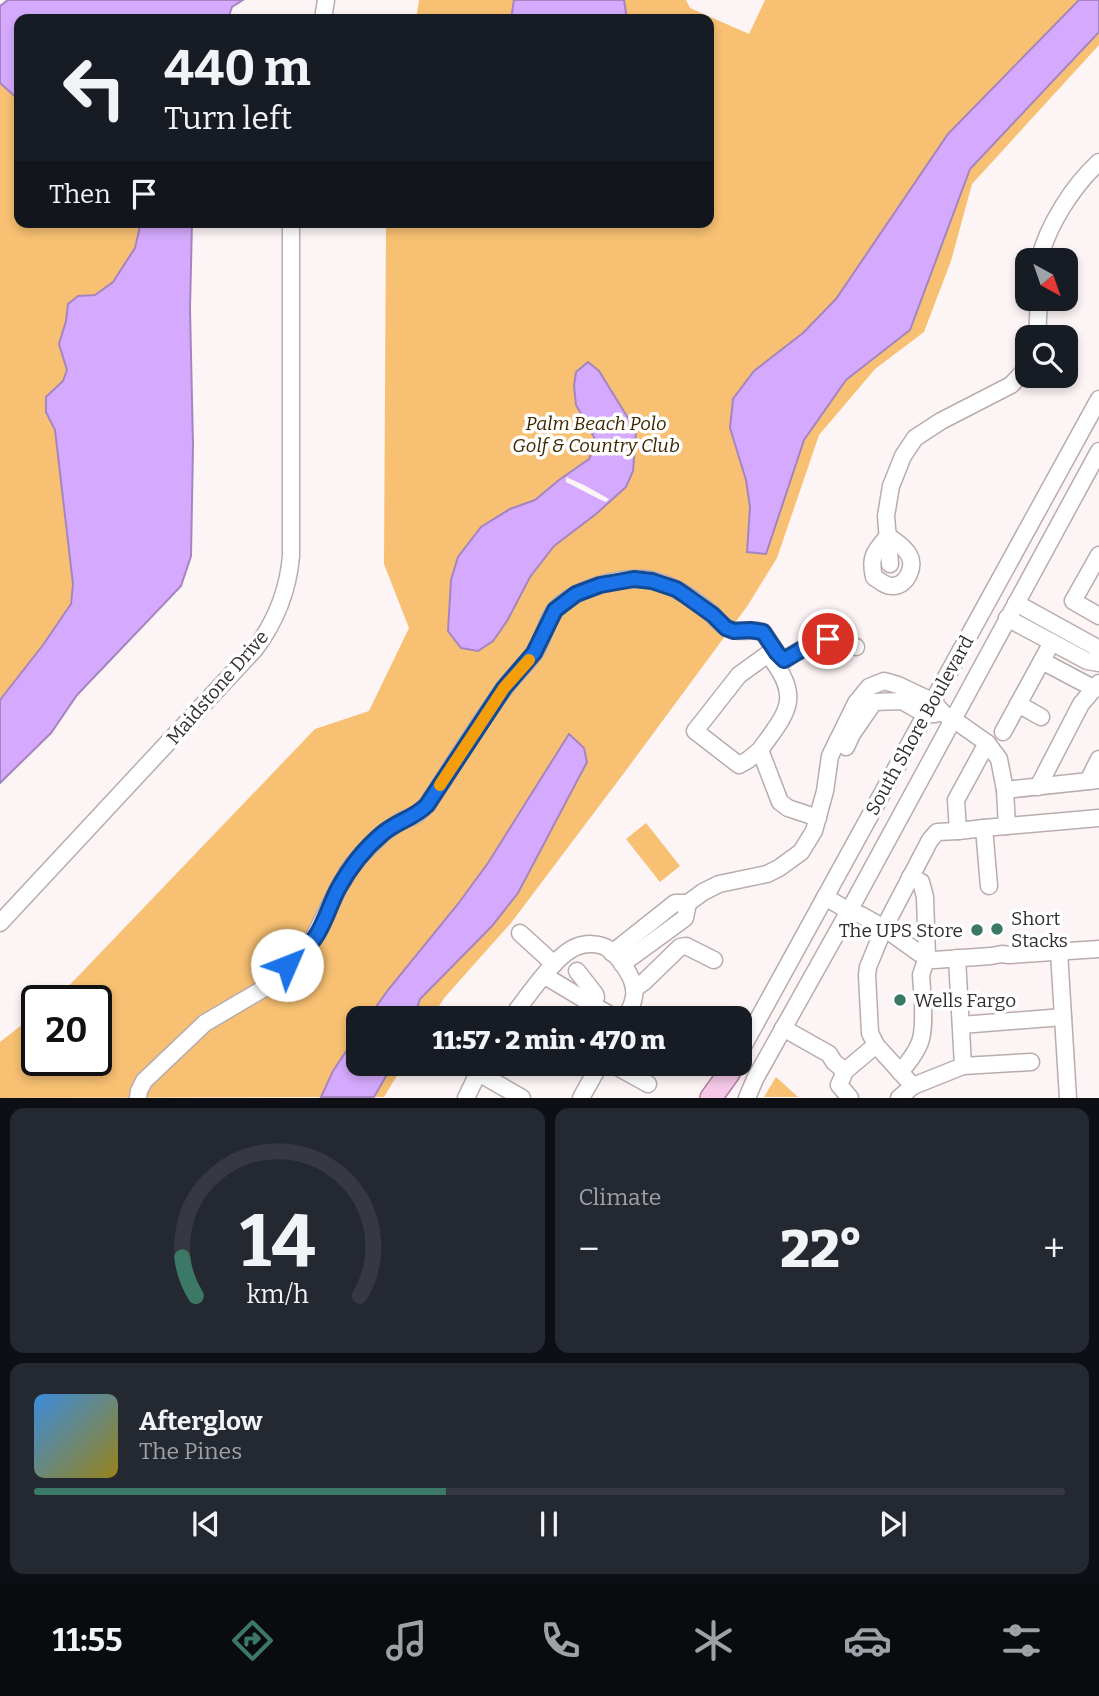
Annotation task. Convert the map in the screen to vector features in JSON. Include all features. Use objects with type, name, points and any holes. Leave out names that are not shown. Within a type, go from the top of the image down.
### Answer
[{"type":"main road","points":[[710,1097],[725,1076]]},
{"type":"street","points":[[1042,248],[1066,200],[1099,162]]},
{"type":"street","name":"Maidstone Drive","points":[[0,923],[255,649],[276,617],[290,571],[291,556],[291,228]]},
{"type":"street","points":[[890,564],[886,516],[891,486],[903,456],[915,438],[1015,381]]},
{"type":"street","name":"South Shore Boulevard","points":[[752,1030],[1098,405]]},
{"type":"street","name":"South Shore Boulevard","points":[[747,1097],[849,911],[949,717],[1016,603],[1099,452]]},
{"type":"street","points":[[1099,555],[1073,601],[1099,616]]},
{"type":"street","points":[[138,1097],[144,1081],[199,1028],[268,986],[293,954],[313,939],[350,868],[382,834],[401,821],[416,816],[427,805],[504,688],[534,653],[555,610],[576,594],[600,585],[645,579],[685,595],[726,628],[734,631],[763,632],[777,653],[780,662],[790,695],[785,716],[760,750],[739,765],[695,731],[739,675],[768,654],[780,662]]},
{"type":"street","points":[[1016,603],[1094,646],[1099,652]]},
{"type":"street","points":[[1007,618],[1087,661],[1099,663]]},
{"type":"street","points":[[780,662],[811,644],[828,639],[856,647]]},
{"type":"street","points":[[1003,732],[1052,642]]},
{"type":"street","points":[[1038,787],[1054,723],[1081,704],[1097,686],[1042,661]]},
{"type":"street","points":[[617,958],[685,918],[688,902],[719,884],[767,874],[801,852],[814,831],[827,776],[874,702],[902,701],[929,708],[949,717],[987,743],[999,759],[1005,790],[1007,826]]},
{"type":"street","points":[[1018,704],[1054,723]]},
{"type":"street","points":[[958,831],[956,800],[987,743]]},
{"type":"street","points":[[760,750],[780,802],[788,808],[818,818]]},
{"type":"street","points":[[1005,790],[1093,781],[1099,759]]},
{"type":"street","points":[[913,1086],[876,1045],[870,1033],[867,975],[884,928],[930,839],[937,832],[1099,818]]},
{"type":"street","points":[[984,828],[989,886]]},
{"type":"street","points":[[900,1072],[913,1058],[924,1028],[921,975],[927,957],[925,897],[921,882],[910,877]]},
{"type":"street","points":[[825,897],[849,911],[857,924],[874,932],[884,928]]},
{"type":"street","points":[[884,928],[919,953],[934,960],[1099,949]]},
{"type":"street","points":[[520,933],[549,970],[592,1005],[596,994],[577,971]]},
{"type":"street","points":[[521,1006],[549,970],[568,951],[587,944],[607,948],[617,958],[631,978],[634,989],[631,1006]]},
{"type":"street","points":[[634,989],[680,947],[686,946],[714,960]]},
{"type":"street","points":[[1059,952],[1068,1097]]},
{"type":"street","points":[[957,958],[963,1066]]},
{"type":"street","points":[[961,1025],[1063,1017]]},
{"type":"street","points":[[781,1032],[826,1062],[840,1066],[876,1045]]},
{"type":"street","points":[[899,1097],[913,1086],[963,1066],[1031,1062]]},
{"type":"street","points":[[840,1066],[839,1084],[850,1097]]},
{"type":"street","points":[[466,1097],[476,1076]]},
{"type":"street","points":[[492,1076],[522,1097]]},
{"type":"street","points":[[581,1097],[593,1076]]},
{"type":"street","points":[[634,1076],[648,1084]]},
{"type":"street","points":[[718,1097],[727,1076]]},
{"type":"green space","name":"Palm Beach Polo Golf & Country Club","points":[[419,0],[686,0],[690,8],[704,14],[417,14]]},
{"type":"green space","name":"Palm Beach Polo Golf & Country Club","points":[[765,0],[1099,0],[1099,45],[972,184],[951,261],[924,332],[875,369],[819,435],[777,558],[748,605],[627,769],[511,923],[439,1006],[346,1006],[346,1076],[397,1076],[384,1097],[0,1098],[0,1042],[21,1026],[21,1076],[112,1076],[112,985],[70,985],[315,729],[369,711],[409,628],[384,564],[386,228],[714,228],[714,19],[749,34]]},
{"type":"green space","points":[[0,83],[14,96],[14,228],[140,228],[135,248],[113,282],[95,295],[78,296],[68,304],[59,344],[67,370],[46,412],[55,430],[73,584],[71,604],[0,700]]},
{"type":"green space","points":[[646,823],[680,866],[660,882],[626,839]]},
{"type":"green space","points":[[776,1077],[798,1097],[764,1097]]},
{"type":"shaded area","points":[[8,0],[243,0],[232,7],[230,14],[14,14],[14,96],[0,83],[0,6]]},
{"type":"shaded area","points":[[514,0],[624,0],[626,14],[512,14]]},
{"type":"shaded area","points":[[1079,0],[1099,0],[1099,32],[970,169],[910,330],[846,380],[804,440],[766,554],[747,552],[750,507],[746,480],[730,428],[733,399],[754,371],[803,333],[836,299],[948,134]]},
{"type":"shaded area","points":[[140,228],[192,228],[191,556],[181,586],[77,695],[51,733],[0,783],[0,700],[71,604],[73,584],[55,430],[46,412],[46,397],[63,381],[67,370],[59,344],[68,304],[78,296],[95,295],[113,282],[135,248]]},
{"type":"shaded area","points":[[588,362],[599,371],[636,431],[633,471],[626,487],[554,546],[530,577],[507,621],[493,641],[478,651],[461,648],[448,631],[451,580],[458,557],[481,527],[510,509],[535,500],[589,459],[593,451],[594,437],[576,405],[574,386],[576,372]]},
{"type":"shaded area","points":[[569,734],[584,748],[587,762],[518,893],[492,926],[420,999],[418,1006],[377,1006],[458,904],[488,863]]},
{"type":"shaded area","points":[[346,1052],[346,1076],[386,1076],[374,1097],[321,1097]]},
{"type":"pier","points":[[566,477],[609,499],[606,502],[601,500],[566,482]]},
{"type":"slow traffic","points":[[440,785],[504,688],[529,660]]},
{"type":"place","name":"Short Stacks","points":[[997,929]]},
{"type":"place","name":"The UPS Store","points":[[977,930]]},
{"type":"place","name":"Wells Fargo","points":[[900,1000]]},
{"type":"route","points":[[287,965],[293,954],[313,939],[338,889],[361,855],[392,826],[416,816],[427,805],[504,688],[534,653],[555,610],[576,594],[600,585],[634,579],[660,583],[685,595],[726,628],[734,631],[763,632],[784,660],[811,644],[828,639]]}]
